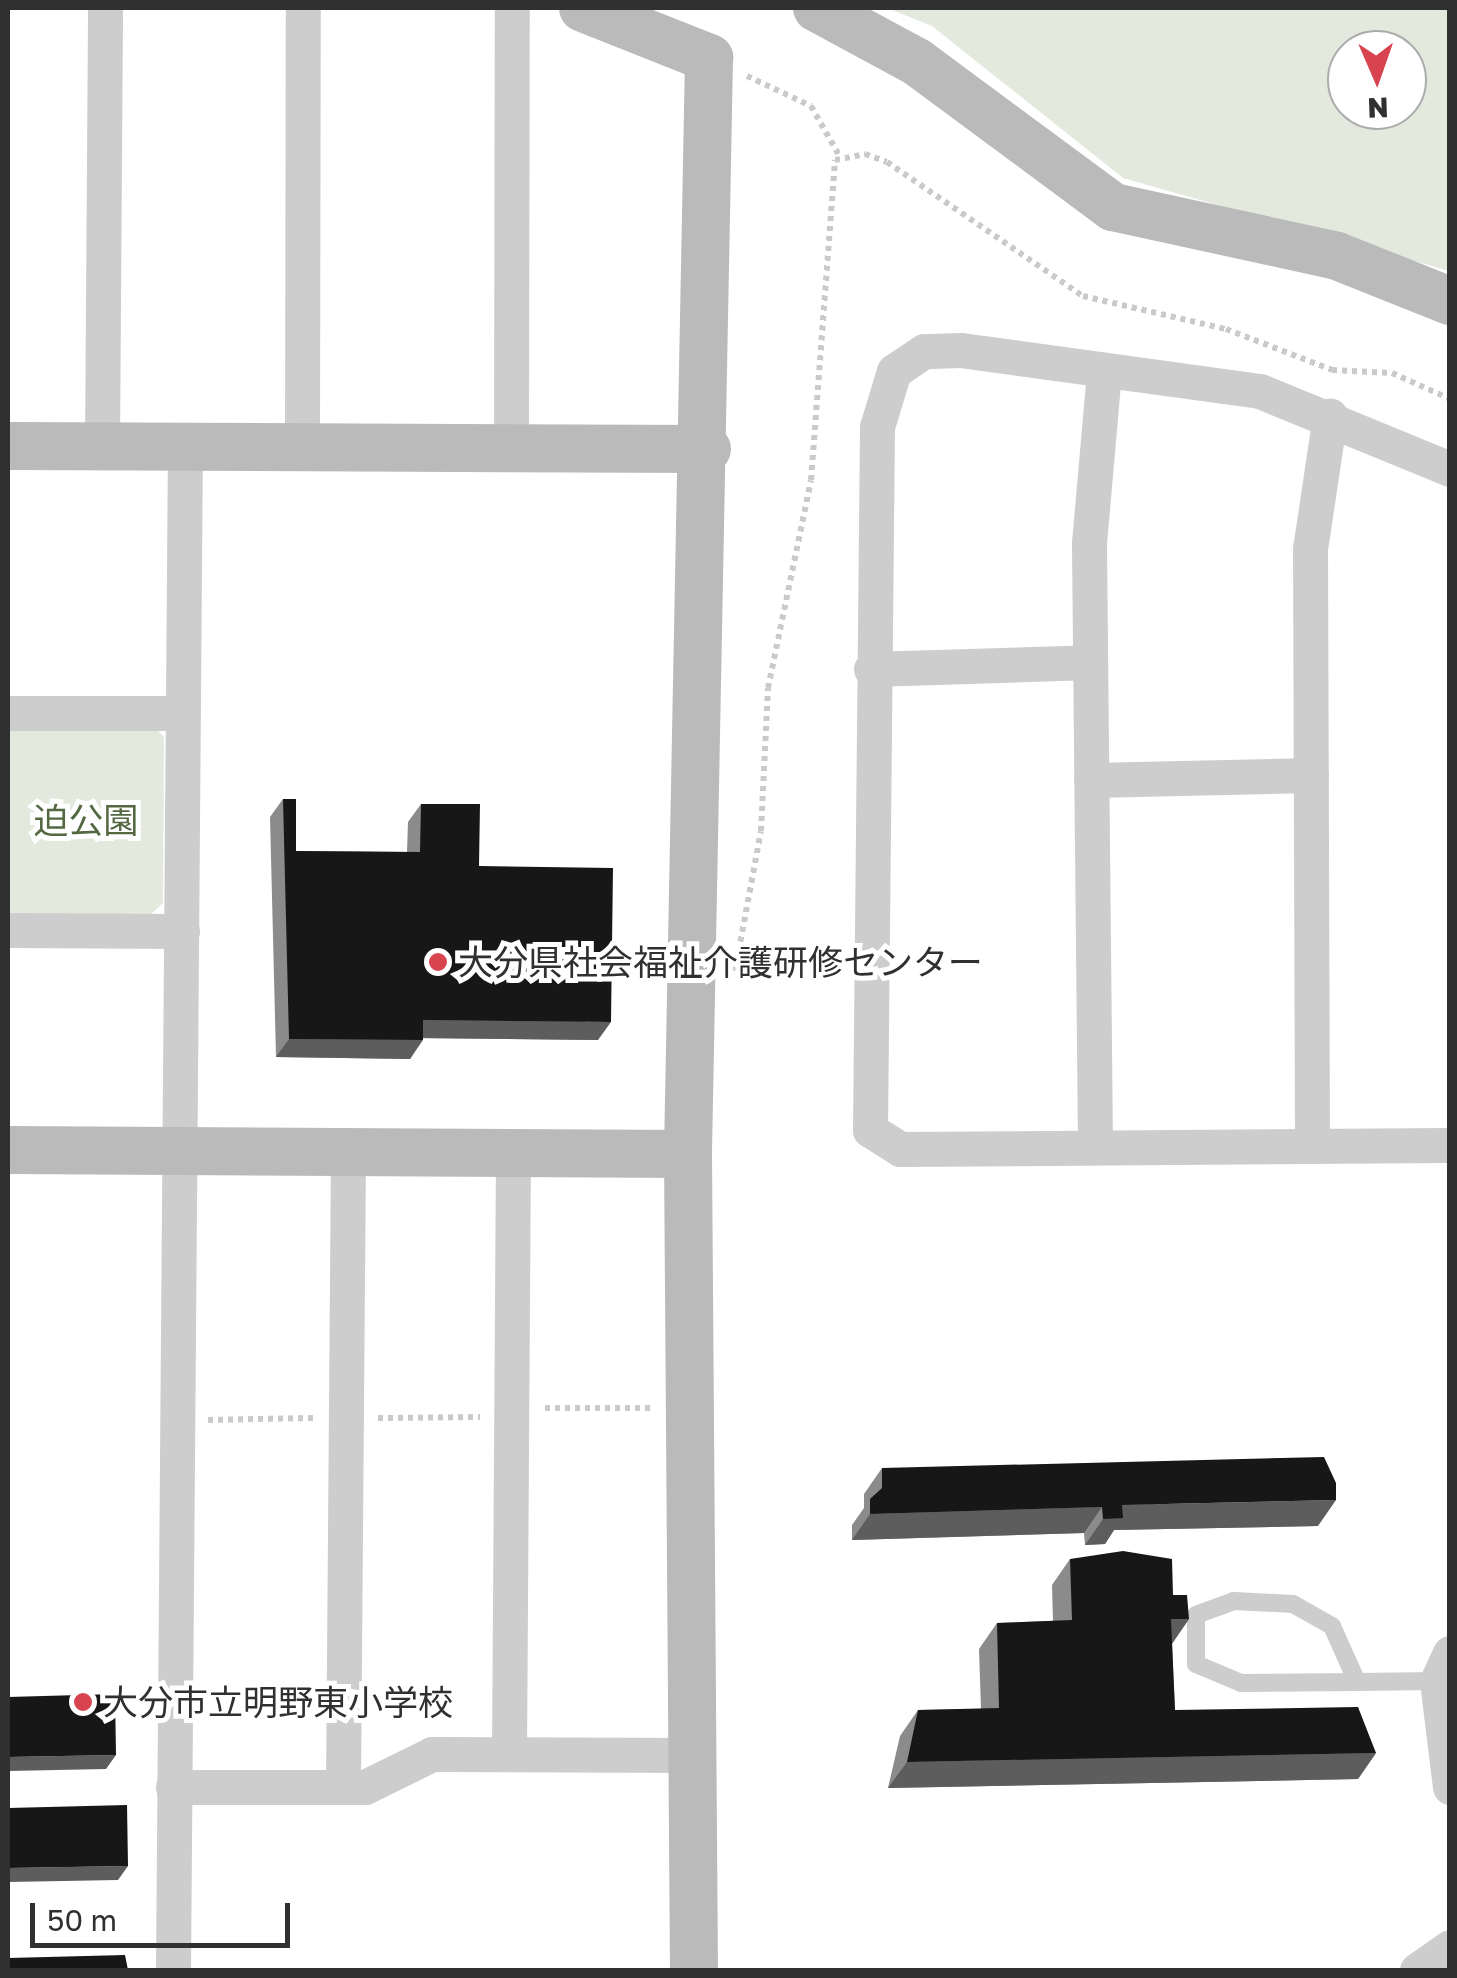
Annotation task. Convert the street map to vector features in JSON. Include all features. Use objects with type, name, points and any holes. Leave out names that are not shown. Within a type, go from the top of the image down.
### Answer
[{"type":"street","points":[[102,446],[105,8]]},
{"type":"street","points":[[302,447],[303,8]]},
{"type":"street","points":[[511,448],[512,8]]},
{"type":"street","points":[[583,8],[709,58],[707,449],[688,1154],[694,1970]]},
{"type":"street","points":[[817,8],[917,62],[1114,207],[1337,256],[1450,301]]},
{"type":"street","points":[[1450,469],[1330,415],[1260,392],[960,350],[924,351],[894,372],[876,426],[870,1130],[900,1149],[1450,1145]]},
{"type":"street","points":[[1095,1147],[1090,662],[1104,370]]},
{"type":"street","points":[[1312,1146],[1310,550],[1330,415]]},
{"type":"street","points":[[8,446],[707,449]]},
{"type":"street","points":[[173,1970],[185,447]]},
{"type":"street","points":[[871,669],[1090,662]]},
{"type":"street","points":[[8,713],[183,713]]},
{"type":"street","points":[[1091,780],[1310,775]]},
{"type":"street","points":[[8,930],[182,931]]},
{"type":"street","points":[[8,1150],[688,1154]]},
{"type":"street","points":[[344,1787],[348,1152]]},
{"type":"street","points":[[510,1754],[513,1153]]},
{"type":"street","points":[[1443,1667],[1450,1788]]},
{"type":"street","points":[[174,1787],[365,1787],[432,1754],[691,1755]]},
{"type":"street","points":[[1417,1970],[1450,1948]]},
{"type":"lane","points":[[1357,1682],[1332,1626],[1293,1604],[1234,1601],[1196,1615],[1196,1664],[1241,1683],[1357,1682],[1443,1667]]},
{"type":"path","points":[[709,58],[811,106],[840,157],[811,480],[768,688],[761,831],[731,988]]},
{"type":"path","points":[[840,157],[887,162],[1083,296],[1226,329],[1332,370],[1392,373],[1450,399]]},
{"type":"path","points":[[512,1408],[689,1408]]},
{"type":"green space","points":[[887,8],[1449,8],[1449,271],[1123,178],[932,26]]},
{"type":"green space","name":"迫公園","points":[[8,724],[152,724],[164,737],[163,903],[148,917],[8,917]]},
{"type":"building","name":"大分県社会福祉介護研修センター","points":[[283,799],[296,799],[296,851],[420,852],[421,804],[480,804],[479,866],[613,868],[611,1022],[423,1020],[423,1040],[289,1039]]},
{"type":"building","points":[[1324,1457],[1336,1483],[1336,1500],[1122,1505],[1123,1518],[1103,1519],[1102,1507],[870,1514],[870,1499],[882,1488],[882,1468]]},
{"type":"building","points":[[1123,1551],[1172,1559],[1173,1595],[1187,1595],[1189,1619],[1171,1619],[1175,1710],[1358,1707],[1376,1753],[907,1762],[918,1710],[999,1708],[997,1623],[1072,1620],[1070,1559]]},
{"type":"building","points":[[115,1694],[116,1755],[8,1757],[8,1697]]},
{"type":"building","points":[[127,1805],[128,1866],[8,1868],[8,1808]]},
{"type":"building","points":[[125,1955],[128,1970],[8,1970],[8,1958]]},
{"type":"place","name":"大分県社会福祉介護研修センター","points":[[438,962]]},
{"type":"place","name":"大分市立明野東小学校","points":[[83,1702]]}]
